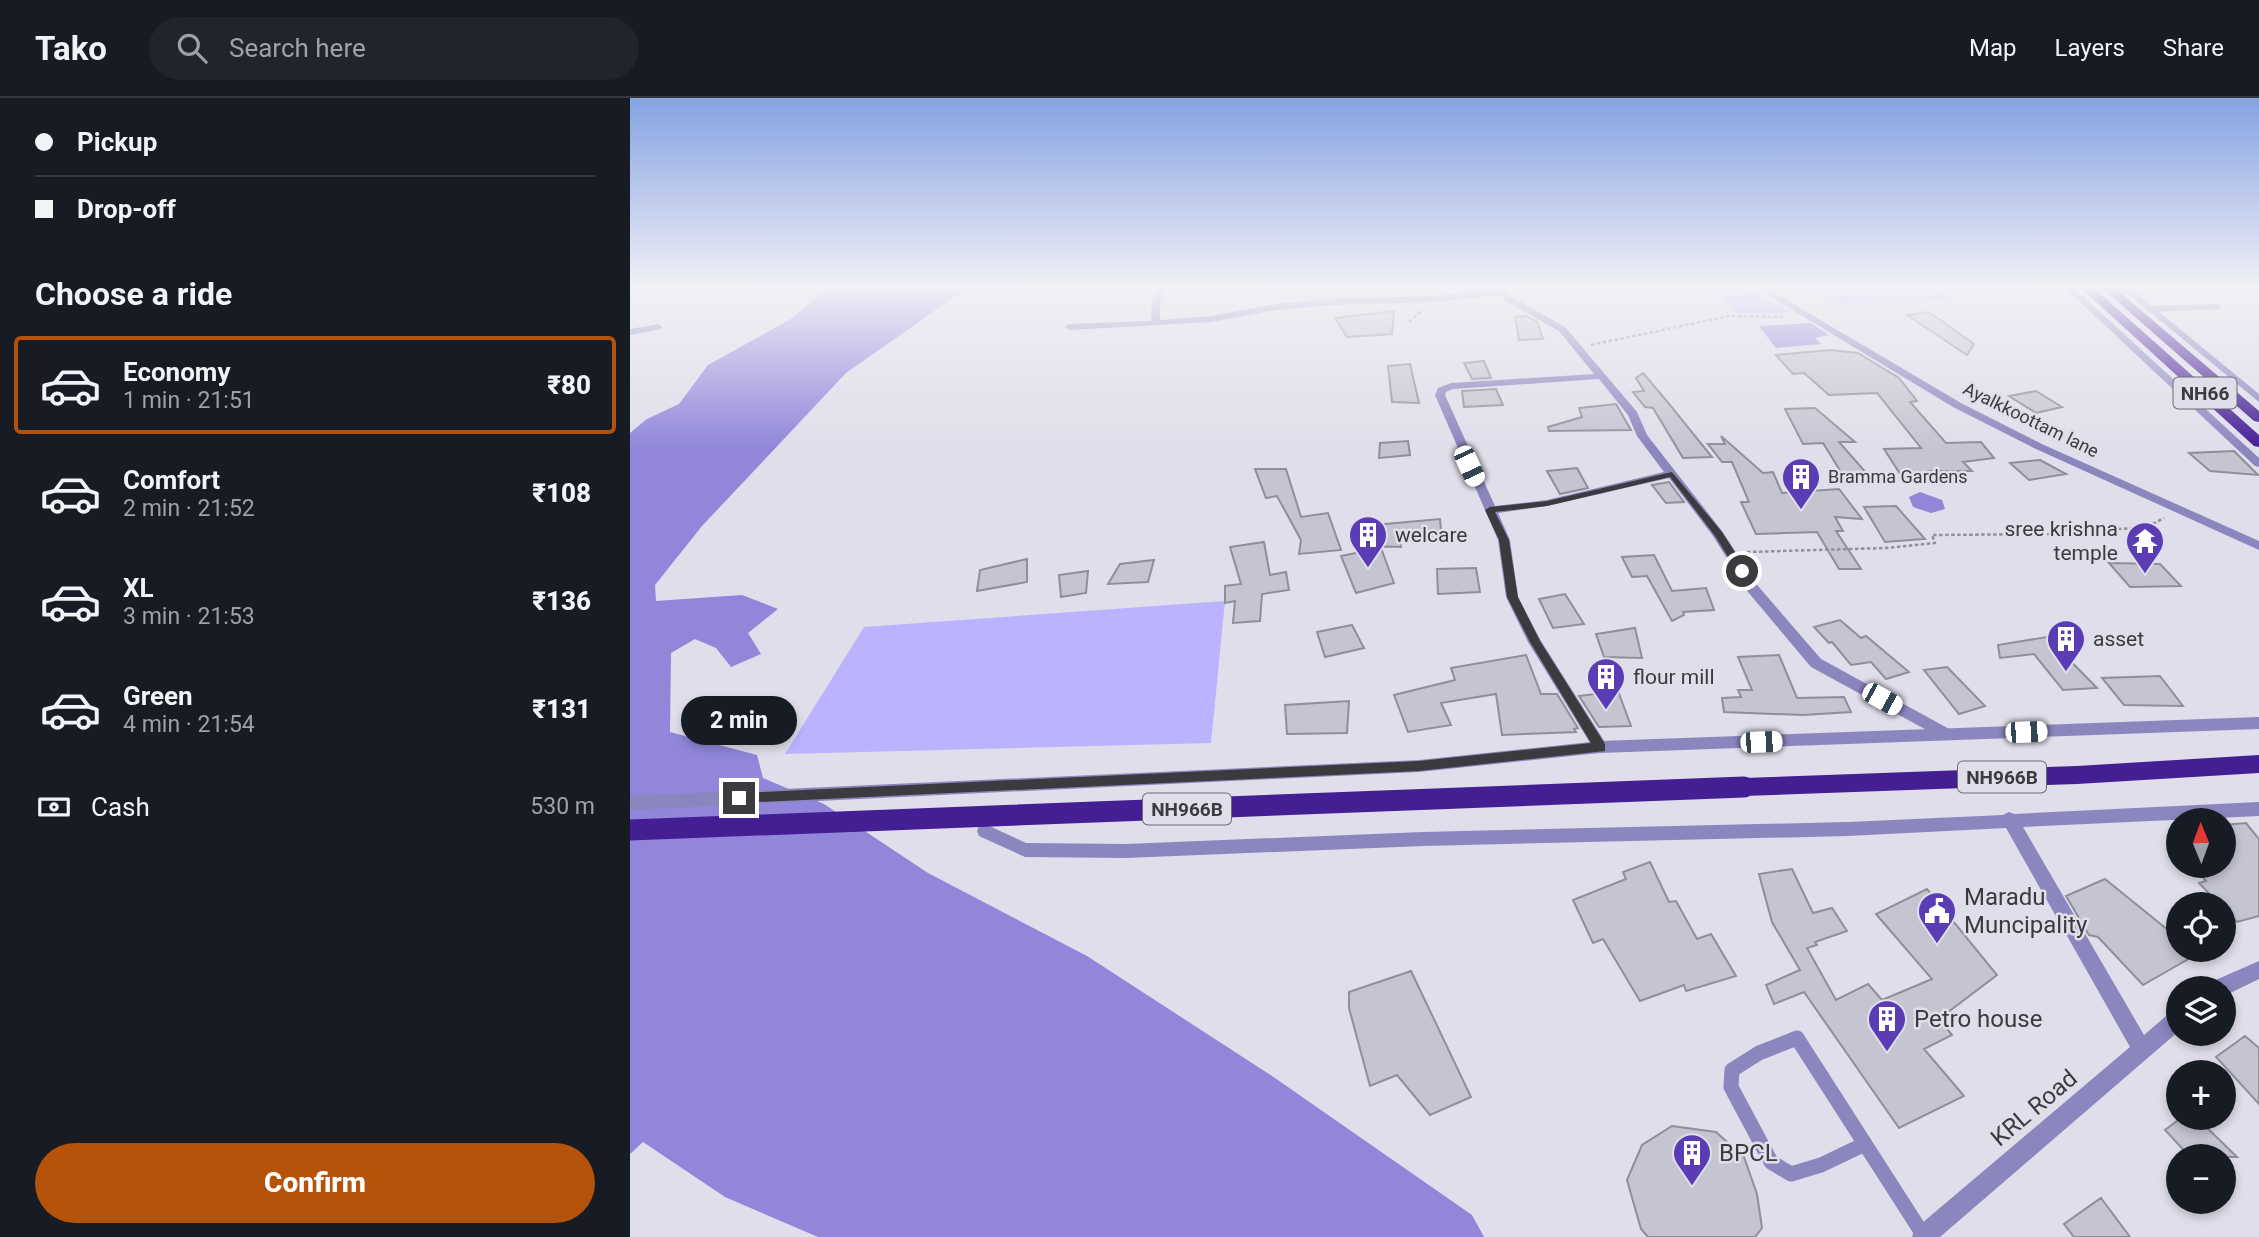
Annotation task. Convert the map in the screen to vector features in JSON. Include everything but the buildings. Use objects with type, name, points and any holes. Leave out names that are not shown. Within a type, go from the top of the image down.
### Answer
[{"type":"highway","name":"NH66","points":[[2147,341],[2259,443]]},
{"type":"highway","name":"NH66","points":[[2170,341],[2259,418]]},
{"type":"highway","name":"NH966B","points":[[630,830],[2077,775],[2259,764]]},
{"type":"street","points":[[1572,341],[1633,414],[1642,436],[1731,553],[1753,589],[1816,663],[1948,735]]},
{"type":"street","name":"Ayalkkoottam lane","points":[[1851,341],[1957,405],[2039,446],[2259,546]]},
{"type":"street","points":[[2128,341],[2259,464]]},
{"type":"street","points":[[2189,341],[2259,400]]},
{"type":"street","points":[[1600,747],[1535,642],[1512,597],[1504,540],[1440,395],[1441,390],[1451,386],[1601,376]]},
{"type":"street","points":[[1490,510],[1547,503],[1672,474]]},
{"type":"street","points":[[630,803],[1419,766],[1600,747],[2259,723]]},
{"type":"street","points":[[985,831],[1025,850],[1126,850],[1423,839],[1848,829],[2259,809]]},
{"type":"street","points":[[2009,820],[2142,1050]]},
{"type":"street","points":[[2236,981],[2259,970]]},
{"type":"street","name":"KRL Road","points":[[1923,1236],[2166,1029]]},
{"type":"lane","points":[[1865,1144],[1821,1165],[1791,1174],[1771,1163],[1731,1087],[1732,1070],[1759,1053],[1797,1038],[1865,1144],[1923,1236]]},
{"type":"path","points":[[1578,348],[1610,341]]},
{"type":"path","points":[[1731,553],[1886,548],[1935,543],[1932,535],[2053,534],[2056,531],[2145,528],[2179,510]]},
{"type":"shaded area","points":[[751,341],[891,341],[846,373],[702,526],[655,585],[656,601],[742,595],[778,609],[748,633],[761,654],[731,667],[716,648],[695,639],[671,653],[670,732],[757,755],[763,778],[824,804],[928,873],[1087,956],[1272,1076],[1472,1215],[1484,1237],[818,1237],[725,1197],[643,1142],[630,1154],[630,433],[647,419],[679,404],[708,365]]},
{"type":"shaded area","points":[[1771,341],[1818,341],[1821,344],[1776,348]]},
{"type":"shaded area","points":[[1920,492],[1942,500],[1945,509],[1931,513],[1913,507],[1909,497]]},
{"type":"shaded area","points":[[1225,601],[1211,743],[785,754],[864,627]]},
{"type":"place","name":"Bramma Gardens","points":[[1801,511]]},
{"type":"place","name":"welcare","points":[[1368,569]]},
{"type":"place","name":"sree krishna temple","points":[[2145,575]]},
{"type":"place","name":"asset","points":[[2066,673]]},
{"type":"place","name":"flour mill","points":[[1606,711]]},
{"type":"place","name":"Maradu Muncipality","points":[[1937,945]]},
{"type":"place","name":"Petro house","points":[[1887,1053]]},
{"type":"place","name":"BPCL","points":[[1692,1187]]},
{"type":"route","points":[[739,798],[1419,766],[1600,747],[1535,642],[1512,597],[1504,540],[1490,510],[1547,503],[1672,474],[1718,534],[1742,571]]}]
